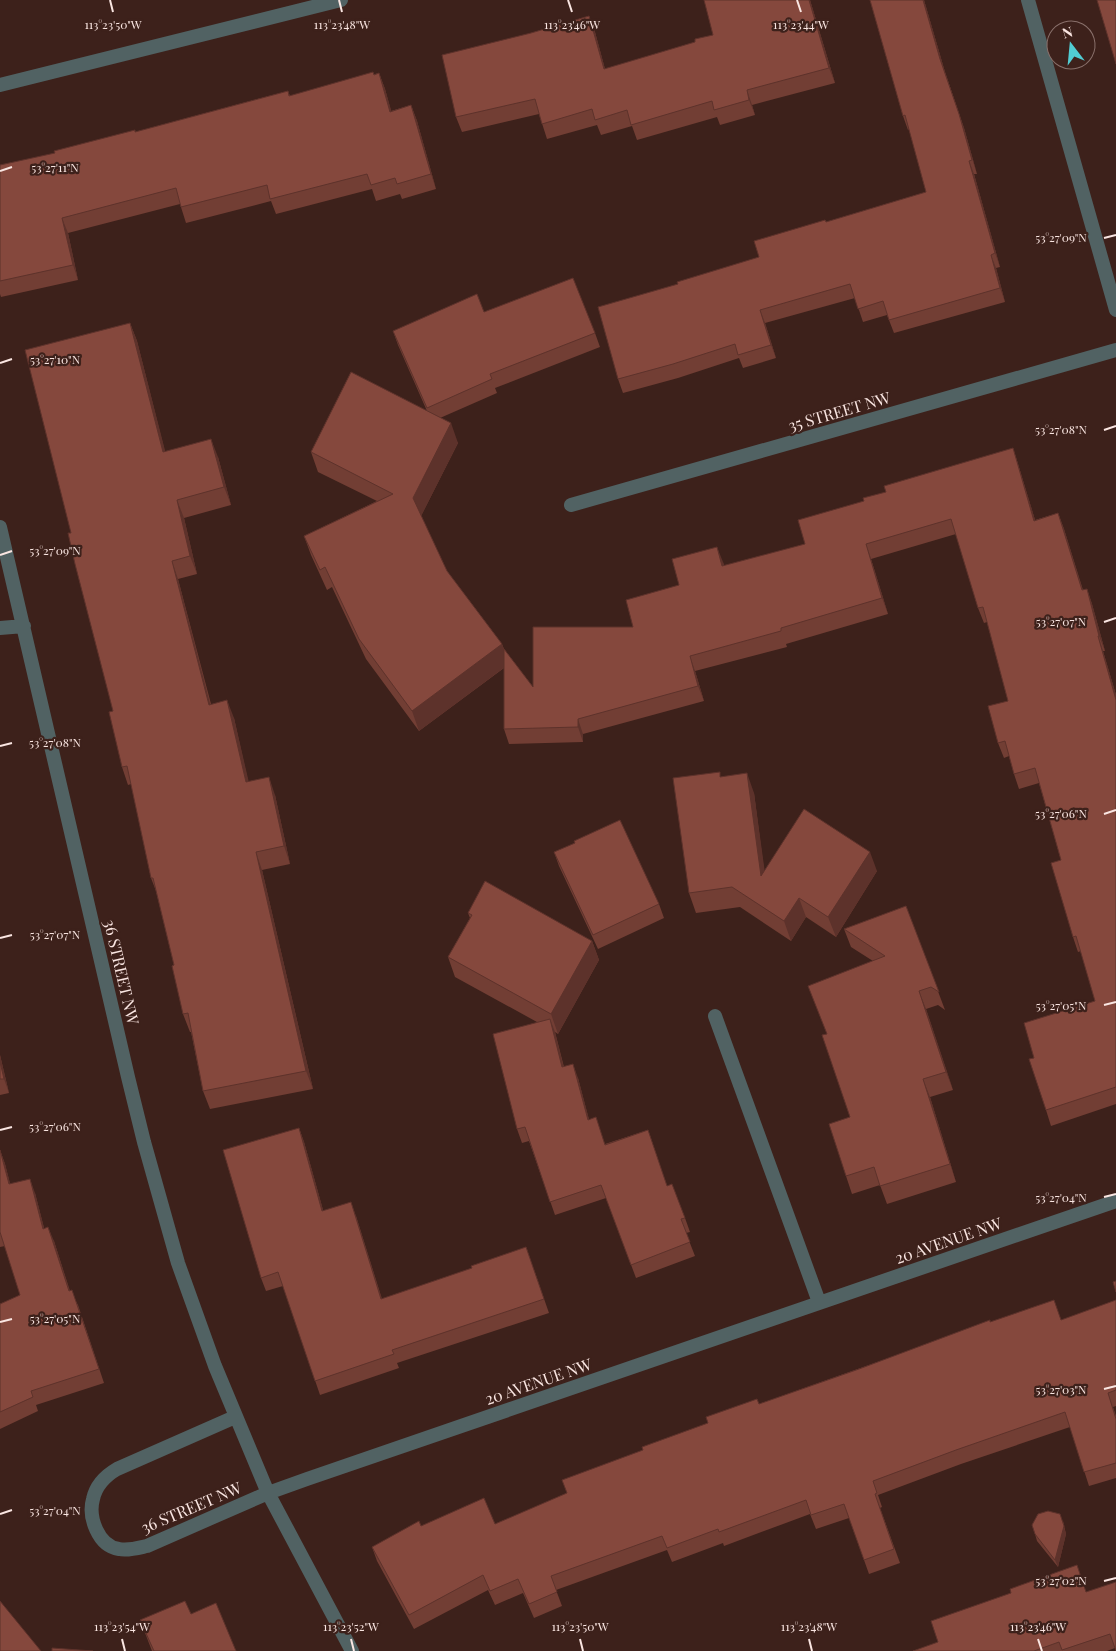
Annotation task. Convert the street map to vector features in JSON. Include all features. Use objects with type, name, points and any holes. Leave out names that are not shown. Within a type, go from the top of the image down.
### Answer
[{"type":"street","points":[[0,85],[341,0]]},
{"type":"street","points":[[1028,0],[1116,310]]},
{"type":"street","name":"35 STREET NW","points":[[571,505],[1116,350]]},
{"type":"street","name":"36 STREET NW","points":[[0,527],[147,1152],[178,1263],[235,1417],[268,1493],[352,1651]]},
{"type":"street","points":[[0,628],[24,626]]},
{"type":"street","points":[[715,1016],[819,1302]]},
{"type":"street","name":"20 AVENUE NW","points":[[268,1493],[1116,1201]]},
{"type":"street","name":"36 STREET NW","points":[[235,1417],[105,1476],[98,1486],[93,1499],[94,1523],[98,1535],[106,1543],[118,1549],[147,1546],[268,1493]]},
{"type":"building","points":[[704,0],[809,0],[829,68],[747,90],[749,100],[714,110],[712,101],[631,125],[627,110],[595,120],[592,109],[542,124],[535,99],[456,117],[442,55],[531,33],[589,16],[604,69],[695,42],[695,39],[713,35]]},
{"type":"building","points":[[870,0],[923,0],[972,160],[969,161],[995,253],[991,255],[1000,288],[889,320],[883,301],[858,309],[850,284],[760,310],[771,345],[738,355],[735,344],[618,379],[598,307],[678,284],[677,282],[759,257],[754,241],[926,192]]},
{"type":"building","points":[[1097,0],[1116,0],[1116,64]]},
{"type":"building","points":[[373,72],[374,75],[379,73],[390,112],[411,105],[431,174],[397,184],[395,178],[371,185],[367,174],[270,199],[267,185],[181,207],[176,188],[62,218],[73,265],[0,281],[0,165],[55,153],[54,151],[135,130],[135,132],[288,91],[289,96]]},
{"type":"building","points":[[573,278],[595,333],[490,374],[492,379],[427,408],[393,331],[477,294],[484,312]]},
{"type":"building","points":[[130,323],[163,452],[211,439],[224,487],[177,500],[190,556],[172,561],[209,705],[227,700],[246,782],[269,777],[284,846],[256,852],[306,1071],[203,1091],[188,1013],[183,1014],[172,966],[174,965],[153,878],[151,878],[127,766],[122,767],[109,712],[113,711],[75,564],[68,533],[71,533],[25,350]]},
{"type":"building","points":[[351,372],[451,423],[413,498],[447,571],[502,644],[412,711],[359,639],[325,567],[320,570],[304,536],[393,494],[311,452]]},
{"type":"building","points":[[1013,448],[1034,521],[1058,513],[1082,590],[1087,589],[1116,700],[1116,1087],[1046,1110],[1029,1059],[1034,1058],[1024,1023],[1095,1001],[1076,936],[1073,937],[1051,863],[1061,860],[1035,768],[1014,774],[1005,741],[998,743],[988,706],[1008,701],[983,607],[978,608],[951,519],[866,544],[882,598],[781,628],[781,631],[690,656],[698,686],[578,719],[578,727],[504,729],[504,649],[533,687],[533,627],[633,627],[626,600],[679,585],[672,559],[717,547],[722,566],[805,544],[798,520],[864,501],[863,498],[886,492],[884,486]]},
{"type":"building","points":[[720,772],[720,777],[747,773],[761,876],[804,809],[870,852],[828,917],[799,898],[784,921],[732,887],[689,893],[673,778]]},
{"type":"building","points":[[620,820],[659,904],[593,935],[554,852]]},
{"type":"building","points":[[485,881],[592,941],[551,1014],[448,957],[472,915],[468,913]]},
{"type":"building","points":[[906,906],[939,992],[931,987],[919,991],[946,1072],[923,1079],[950,1164],[880,1186],[874,1167],[846,1176],[829,1124],[850,1117],[822,1035],[827,1034],[808,986],[885,956],[844,929]]},
{"type":"building","points":[[550,1019],[562,1067],[573,1064],[588,1120],[596,1117],[605,1145],[648,1130],[667,1186],[672,1184],[685,1218],[681,1219],[690,1242],[631,1265],[601,1185],[550,1202],[525,1127],[517,1129],[493,1034]]},
{"type":"building","points":[[0,1062],[4,1079],[0,1079]]},
{"type":"building","points":[[299,1128],[322,1211],[351,1202],[381,1299],[472,1268],[471,1266],[526,1247],[544,1299],[392,1350],[394,1354],[315,1381],[278,1272],[261,1278],[223,1150]]},
{"type":"building","points":[[0,1150],[9,1184],[30,1179],[43,1229],[48,1227],[69,1291],[72,1290],[99,1369],[31,1391],[33,1397],[0,1412],[0,1304],[20,1295],[0,1232]]},
{"type":"building","points":[[1116,1281],[1116,1292],[1113,1282]]},
{"type":"building","points":[[1054,1300],[1061,1320],[1116,1300],[1116,1390],[1108,1393],[1116,1419],[1116,1463],[1084,1472],[1065,1412],[873,1481],[877,1493],[875,1494],[894,1549],[864,1560],[844,1504],[811,1515],[806,1500],[719,1532],[718,1529],[667,1548],[662,1536],[551,1576],[557,1592],[529,1604],[518,1579],[490,1591],[483,1575],[409,1615],[372,1547],[419,1521],[421,1526],[484,1498],[495,1524],[567,1493],[562,1480],[643,1450],[642,1447],[708,1423],[706,1417],[757,1399],[759,1404],[990,1320],[990,1322]]},
{"type":"building","points":[[1048,1511],[1060,1514],[1064,1526],[1055,1560],[1035,1534],[1032,1525],[1038,1514]]},
{"type":"building","points":[[1077,1565],[1086,1592],[1116,1582],[1116,1651],[1110,1634],[1062,1650],[1059,1642],[1034,1651],[913,1651],[938,1642],[931,1621],[1011,1593],[1010,1589]]},
{"type":"building","points":[[0,1601],[41,1651],[0,1651]]},
{"type":"building","points":[[185,1601],[191,1614],[216,1603],[236,1651],[154,1651],[140,1620]]},
{"type":"building","points":[[52,1648],[93,1651],[52,1651]]}]
